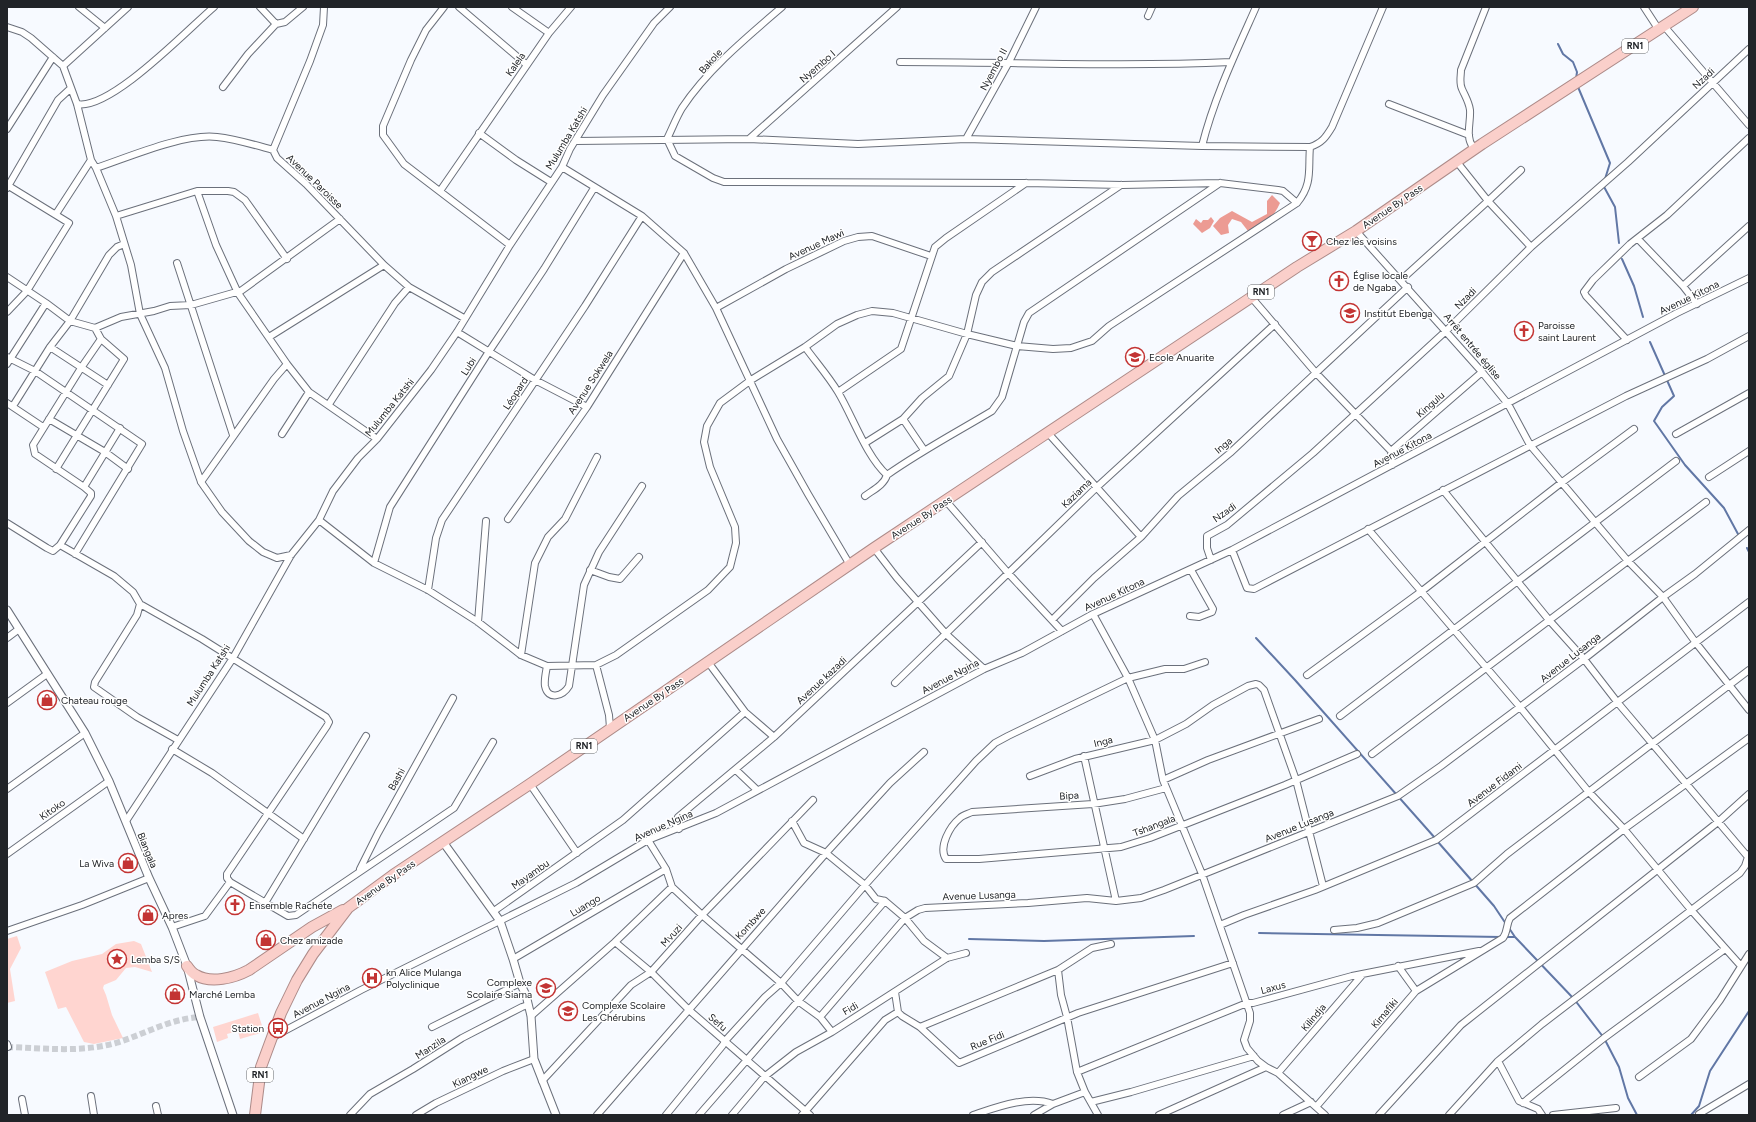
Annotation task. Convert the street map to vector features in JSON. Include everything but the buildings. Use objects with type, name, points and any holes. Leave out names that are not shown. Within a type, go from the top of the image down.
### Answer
[{"type":"highway","name":"Avenue By Pass","points":[[254,1115],[262,1067],[281,1013],[297,980],[313,954],[348,908],[874,548],[1297,267],[1356,231],[1482,144],[1693,7]]},
{"type":"highway","points":[[187,966],[196,975],[207,979],[218,979],[239,975],[249,970],[312,927],[348,908]]},
{"type":"street","points":[[79,7],[105,28]]},
{"type":"street","points":[[63,66],[128,7]]},
{"type":"street","points":[[77,104],[84,106],[101,99],[127,84],[143,72],[214,7]]},
{"type":"street","points":[[260,7],[276,24]]},
{"type":"street","points":[[223,86],[248,54],[276,24],[285,22],[303,7]]},
{"type":"street","name":"Avenue Paroisse","points":[[324,7],[323,25],[310,62],[273,150],[277,158],[408,286],[464,318]]},
{"type":"street","points":[[444,7],[426,30],[411,60],[383,126],[383,135],[404,164],[510,245]]},
{"type":"street","points":[[459,7],[526,65]]},
{"type":"street","points":[[512,7],[549,34]]},
{"type":"street","name":"Kalela","points":[[440,191],[526,65],[571,7]]},
{"type":"street","name":"Mulumba Katshi","points":[[126,820],[233,658],[290,555],[319,520],[333,491],[358,458],[377,439],[431,370],[457,332],[464,318],[510,245],[562,167],[603,95],[654,22],[670,7]]},
{"type":"street","name":"Bakole","points":[[667,139],[682,109],[709,75],[735,48],[782,7]]},
{"type":"street","name":"Nyembo I","points":[[749,139],[897,7]]},
{"type":"street","name":"Nyembo II","points":[[966,139],[1009,62],[1036,7]]},
{"type":"street","points":[[1148,16],[1152,7]]},
{"type":"street","points":[[1202,146],[1208,122],[1231,62],[1256,7]]},
{"type":"street","points":[[576,140],[749,139],[858,144],[966,139],[1202,146],[1310,146],[1319,144],[1332,127],[1383,7]]},
{"type":"street","points":[[1482,144],[1473,147],[1470,144],[1470,110],[1468,99],[1461,88],[1461,70],[1486,7]]},
{"type":"street","points":[[1644,7],[1713,82],[1749,125]]},
{"type":"street","points":[[7,27],[22,32],[63,66],[77,104],[91,160],[96,168],[116,216],[131,266],[140,314],[165,368],[183,431],[201,482],[222,512],[249,541],[263,552],[277,558],[290,555]]},
{"type":"street","name":"Nzadi","points":[[1211,560],[1207,548],[1207,536],[1226,525],[1313,453],[1447,330],[1531,247],[1628,162],[1749,49]]},
{"type":"street","points":[[7,129],[53,57]]},
{"type":"street","points":[[900,62],[1009,62],[1149,65],[1231,62]]},
{"type":"street","points":[[7,312],[27,291],[69,223],[7,186],[58,100],[71,88]]},
{"type":"street","points":[[1389,104],[1469,135]]},
{"type":"street","points":[[479,134],[551,182]]},
{"type":"street","points":[[96,168],[174,142],[200,137],[216,137],[233,140],[273,150]]},
{"type":"street","points":[[1627,340],[1584,292],[1593,280],[1667,215],[1749,138]]},
{"type":"street","points":[[667,139],[675,156],[713,178],[724,182],[1026,183],[1122,185],[1220,183],[1282,191],[1297,203]]},
{"type":"street","points":[[319,520],[374,563],[428,590],[478,622],[521,655],[547,666],[596,665],[616,655],[702,594],[720,578],[730,566],[736,543],[735,527],[710,468],[704,442],[706,426],[720,403],[751,380],[805,347],[837,324],[857,315],[872,311],[893,313],[967,334],[1017,346],[1053,349],[1071,348],[1092,342],[1109,326],[1297,203],[1302,197],[1310,174],[1310,146]]},
{"type":"street","points":[[56,214],[91,160]]},
{"type":"street","points":[[1457,162],[1488,201],[1531,247]]},
{"type":"street","points":[[562,167],[642,216],[684,253],[716,308],[751,380],[777,439],[850,565]]},
{"type":"street","points":[[1401,280],[1521,170]]},
{"type":"street","points":[[838,392],[897,353],[904,344],[935,247],[1026,183]]},
{"type":"street","points":[[865,496],[880,485],[886,479],[887,475],[924,450],[992,411],[999,404],[1024,322],[1029,313],[1220,183]]},
{"type":"street","points":[[865,443],[903,419],[922,398],[949,376],[967,334],[976,295],[982,282],[992,272],[1122,185]]},
{"type":"street","name":"Lubi","points":[[374,563],[390,508],[488,353],[544,269],[594,188]]},
{"type":"street","points":[[116,216],[197,191],[228,191],[240,196],[287,259]]},
{"type":"street","points":[[197,191],[216,245],[238,294],[287,364],[309,392],[329,404],[377,439]]},
{"type":"street","name":"Léopard","points":[[428,590],[439,527],[642,216]]},
{"type":"street","points":[[7,277],[70,321],[94,328],[121,317],[140,314],[170,306],[191,305],[233,293],[238,294],[340,219]]},
{"type":"street","points":[[1683,286],[1749,226]]},
{"type":"street","name":"Arrêt entrée église","points":[[1356,231],[1447,330],[1482,372],[1508,404],[1530,445],[1627,560],[1663,597],[1696,643],[1749,710]]},
{"type":"street","name":"Avenue Mawi","points":[[716,308],[786,269],[844,241],[858,236],[872,236],[931,256]]},
{"type":"street","points":[[1638,239],[1683,286],[1697,304]]},
{"type":"street","points":[[44,428],[10,405],[70,321],[109,255],[117,247],[124,244]]},
{"type":"street","name":"Avenue Sokwela","points":[[508,519],[587,407],[684,253]]},
{"type":"street","points":[[177,263],[233,435]]},
{"type":"street","points":[[269,337],[384,264]]},
{"type":"street","name":"Avenue Kitona","points":[[1062,631],[1093,614],[1232,550],[1627,340],[1749,278]]},
{"type":"street","points":[[329,404],[395,303],[408,286]]},
{"type":"street","name":"Inga","points":[[1052,620],[1094,578],[1141,537],[1178,496],[1230,453],[1408,287]]},
{"type":"street","points":[[1252,298],[1316,373],[1390,451],[1392,465]]},
{"type":"street","points":[[46,303],[8,360],[34,371],[142,444],[75,554]]},
{"type":"street","name":"Kaziama","points":[[895,683],[1097,487],[1275,324]]},
{"type":"street","points":[[56,469],[124,359],[101,339],[94,328]]},
{"type":"street","points":[[457,332],[488,353],[587,407]]},
{"type":"street","points":[[1232,550],[1247,588],[1254,589],[1530,445],[1749,336]]},
{"type":"street","points":[[7,523],[53,551],[60,545],[91,496],[90,492],[84,487],[34,454],[33,449],[35,440],[101,339]]},
{"type":"street","points":[[50,347],[108,385]]},
{"type":"street","points":[[805,347],[838,392],[865,443],[887,475]]},
{"type":"street","points":[[201,482],[233,435],[274,379],[287,364]]},
{"type":"street","name":"Kingulu","points":[[1390,451],[1482,372]]},
{"type":"street","points":[[282,434],[309,392]]},
{"type":"street","points":[[1676,434],[1749,393]]},
{"type":"street","points":[[49,419],[105,452],[128,469]]},
{"type":"street","points":[[903,419],[924,450]]},
{"type":"street","points":[[84,487],[120,428]]},
{"type":"street","points":[[1308,675],[1422,591],[1561,483],[1634,429]]},
{"type":"street","points":[[1048,433],[1141,537]]},
{"type":"street","points":[[1709,477],[1749,451]]},
{"type":"street","points":[[521,655],[536,559],[548,537],[565,519],[597,457]]},
{"type":"street","points":[[1340,716],[1676,461]]},
{"type":"street","points":[[547,666],[545,687],[551,695],[556,696],[566,691],[569,686],[573,665],[584,585],[600,552],[642,486]]},
{"type":"street","points":[[1443,490],[1549,620],[1584,659],[1618,703],[1687,783],[1718,822],[1749,855],[1740,873],[1542,1024],[1498,1061],[1449,1115]]},
{"type":"street","points":[[946,501],[1008,573],[1062,631]]},
{"type":"street","points":[[1372,754],[1627,560],[1706,502]]},
{"type":"street","points":[[478,622],[486,521]]},
{"type":"street","points":[[1368,529],[1520,707],[1588,792],[1624,829],[1692,911],[1741,966]]},
{"type":"street","name":"Avenue Lusanga","points":[[820,1017],[905,918],[925,908],[1028,903],[1087,898],[1116,901],[1141,898],[1398,796],[1584,659],[1695,574],[1749,530]]},
{"type":"street","name":"Avenue kazadi","points":[[679,829],[675,824],[678,817],[774,737],[982,542]]},
{"type":"street","points":[[60,545],[114,576],[133,592],[140,604],[233,658],[326,717],[329,722],[328,726],[227,874],[227,878],[230,882],[288,916],[296,915],[454,808],[493,742]]},
{"type":"street","points":[[874,548],[918,603],[946,634],[984,669]]},
{"type":"street","points":[[590,570],[609,577],[620,579],[639,557]]},
{"type":"street","points":[[1190,616],[1199,617],[1212,612],[1213,609],[1191,570]]},
{"type":"street","name":"Avenue Fidami","points":[[1220,925],[1415,850],[1436,840],[1749,602]]},
{"type":"street","points":[[140,604],[137,615],[95,682],[94,687],[136,717],[178,740]]},
{"type":"street","name":"Biangala","points":[[7,610],[85,733],[109,781],[149,878],[172,927],[187,966],[202,1024],[233,1115]]},
{"type":"street","points":[[1093,614],[1128,678],[1155,740],[1163,780],[1202,874],[1250,1013],[1250,1021],[1244,1040],[1247,1048],[1266,1067],[1278,1074],[1311,1102],[1322,1114]]},
{"type":"street","points":[[7,638],[19,629]]},
{"type":"street","name":"Avenue Ngina","points":[[273,1037],[361,990],[576,883],[648,840],[679,829],[716,813],[984,669],[1022,653],[1062,631]]},
{"type":"street","points":[[708,662],[745,712],[774,737]]},
{"type":"street","points":[[666,1115],[725,1041],[761,1001],[781,983],[865,885],[976,761],[995,743],[1046,716],[1128,678],[1165,669],[1184,670],[1205,662]]},
{"type":"street","points":[[596,665],[610,728]]},
{"type":"street","points":[[1334,930],[1357,928],[1378,923],[1474,883],[1507,854],[1749,670]]},
{"type":"street","points":[[7,703],[47,674]]},
{"type":"street","name":"Inga","points":[[1030,776],[1084,756],[1155,740],[1186,724],[1214,705],[1256,684],[1264,690],[1279,734]]},
{"type":"street","name":"Bashi","points":[[360,871],[378,833],[453,698]]},
{"type":"street","name":"Mayambu","points":[[494,911],[623,820],[745,712]]},
{"type":"street","points":[[1163,780],[1208,760],[1319,719]]},
{"type":"street","points":[[7,788],[85,733]]},
{"type":"street","points":[[1279,734],[1296,780],[1323,886]]},
{"type":"street","points":[[265,903],[366,736]]},
{"type":"street","name":"Kimafiki","points":[[1316,1107],[1416,991],[1503,938],[1507,932],[1510,918],[1624,829],[1749,738]]},
{"type":"street","points":[[172,750],[212,773],[304,839]]},
{"type":"street","name":"Kombwe","points":[[597,1115],[741,948],[826,853],[890,783],[924,752]]},
{"type":"street","name":"Tshangala","points":[[946,859],[979,859],[1121,847],[1142,841],[1296,780],[1357,754]]},
{"type":"street","points":[[1084,756],[1093,804],[1105,849],[1116,901]]},
{"type":"street","points":[[736,770],[757,790]]},
{"type":"street","name":"Kitoko","points":[[7,854],[109,781]]},
{"type":"street","points":[[530,784],[577,853]]},
{"type":"street","name":"Bipa","points":[[946,859],[943,851],[947,836],[956,821],[962,816],[972,812],[1093,804],[1125,799],[1166,788]]},
{"type":"street","points":[[1379,1115],[1461,1025],[1718,822],[1749,794]]},
{"type":"street","name":"Mvuzi","points":[[542,1080],[631,985],[651,972],[702,915],[813,800]]},
{"type":"street","points":[[792,821],[804,843],[826,853],[865,885],[876,899],[885,901],[905,918],[924,941],[947,958]]},
{"type":"street","points":[[648,840],[666,869],[672,886],[702,915],[781,983],[798,1001],[820,1017],[832,1032]]},
{"type":"street","points":[[443,842],[500,921],[514,959],[531,1016],[534,1059],[556,1115]]},
{"type":"street","name":"Luango","points":[[514,959],[666,869]]},
{"type":"street","points":[[7,930],[82,905],[149,878]]},
{"type":"street","points":[[172,927],[205,916],[230,882]]},
{"type":"street","points":[[531,1016],[615,942],[672,886]]},
{"type":"street","points":[[699,1115],[885,901]]},
{"type":"street","name":"Sefu","points":[[615,942],[651,972],[689,1010],[806,1114]]},
{"type":"street","points":[[920,1027],[1058,970],[1089,949],[1111,944]]},
{"type":"street","points":[[1523,1103],[1604,1038],[1725,949]]},
{"type":"street","name":"Laxus","points":[[1078,1072],[1247,1003],[1253,1003],[1398,966],[1483,951]]},
{"type":"street","name":"Fidi","points":[[732,1115],[764,1076],[796,1052],[832,1032],[947,958],[966,953]]},
{"type":"street","points":[[1639,1077],[1691,1039],[1720,1000],[1749,954]]},
{"type":"street","name":"Rue Fidi","points":[[898,1012],[920,1027],[959,1063],[1067,1017],[1233,963]]},
{"type":"street","points":[[1398,966],[1416,991]]},
{"type":"street","points":[[1058,970],[1061,995],[1078,1072],[1085,1092],[1098,1115]]},
{"type":"street","name":"Kilindja","points":[[1278,1074],[1363,974]]},
{"type":"street","points":[[432,1027],[520,983]]},
{"type":"street","points":[[806,1114],[885,1020],[898,1012],[895,992]]},
{"type":"street","name":"Manzila","points":[[350,1115],[370,1094],[413,1070],[462,1038],[528,1005]]},
{"type":"street","points":[[1091,1102],[1131,1092],[1254,1056]]},
{"type":"street","name":"Kiangwe","points":[[416,1115],[436,1103],[496,1074],[534,1059]]},
{"type":"street","points":[[1498,1061],[1514,1092],[1523,1103],[1538,1109],[1542,1115]]},
{"type":"street","points":[[1159,1115],[1266,1067]]},
{"type":"street","points":[[1699,1114],[1749,1084]]},
{"type":"street","points":[[1034,1115],[1053,1104],[1085,1092]]},
{"type":"street","points":[[91,1096],[94,1115]]},
{"type":"street","points":[[22,1099],[25,1115]]},
{"type":"street","points":[[973,1115],[1011,1104],[1044,1100],[1053,1104]]},
{"type":"street","points":[[1283,1115],[1311,1102]]},
{"type":"street","points":[[156,1106],[158,1115]]},
{"type":"street","points":[[1553,1115],[1616,1108]]},
{"type":"shaded area","points":[[1272,195],[1280,203],[1268,221],[1259,226],[1248,231],[1241,222],[1232,219],[1228,225],[1229,233],[1221,235],[1213,226],[1220,218],[1232,211],[1252,222],[1267,214],[1267,201]]},
{"type":"shaded area","points":[[1211,217],[1214,221],[1210,228],[1202,233],[1193,224],[1196,219],[1201,223],[1203,220],[1208,220]]},
{"type":"shaded area","points":[[17,936],[21,948],[10,969],[15,1001],[7,1003],[7,939]]},
{"type":"shaded area","points":[[134,941],[141,944],[152,972],[135,967],[126,968],[116,980],[104,985],[103,988],[112,1015],[123,1038],[94,1044],[84,1042],[66,1007],[58,1009],[45,972],[72,961],[102,954],[116,944]]},
{"type":"shaded area","points":[[258,1013],[264,1032],[240,1039],[238,1031],[227,1034],[228,1038],[217,1042],[213,1027]]},
{"type":"waterway","points":[[1558,44],[1563,54],[1573,62],[1577,72],[1576,79]]},
{"type":"waterway","points":[[1578,87],[1610,163],[1605,179]]},
{"type":"waterway","points":[[1603,185],[1615,207],[1619,243]]},
{"type":"waterway","points":[[1622,259],[1634,286],[1643,317]]},
{"type":"waterway","points":[[1650,342],[1674,396],[1662,407],[1654,421],[1685,465],[1724,508],[1738,534]]},
{"type":"waterway","points":[[1747,548],[1749,552]]},
{"type":"waterway","points":[[1256,638],[1435,838]]},
{"type":"waterway","points":[[1438,842],[1494,906],[1506,924]]},
{"type":"waterway","points":[[1509,928],[1515,937],[1574,999],[1604,1038],[1619,1067],[1628,1098],[1637,1115]]},
{"type":"waterway","points":[[1259,933],[1501,937]]},
{"type":"waterway","points":[[969,939],[1044,941],[1194,936]]},
{"type":"waterway","points":[[1506,937],[1515,937]]},
{"type":"waterway","points":[[1691,1115],[1699,1106],[1710,1071],[1749,1011]]},
{"type":"tunnel","points":[[7,1047],[75,1049],[102,1046],[116,1043],[167,1024],[189,1018],[200,1017]]},
{"type":"place","name":"Chez les voisins","points":[[1312,241]]},
{"type":"place","name":"Église locale de Ngaba","points":[[1339,281]]},
{"type":"place","name":"Institut Ebenga","points":[[1350,313]]},
{"type":"place","name":"Paroisse saint Laurent","points":[[1524,331]]},
{"type":"place","name":"Ecole Anuarite","points":[[1135,357]]},
{"type":"place","name":"Chateau rouge","points":[[47,700]]},
{"type":"place","name":"La Wiva","points":[[128,863]]},
{"type":"place","name":"Ensemble Rachete","points":[[235,905]]},
{"type":"place","name":"Apres","points":[[148,915]]},
{"type":"place","name":"Chez amizade","points":[[266,940]]},
{"type":"place","name":"Lemba S/S","points":[[117,959]]},
{"type":"place","name":"kn Alice Mulanga Polyclinique","points":[[372,978]]},
{"type":"place","name":"Complexe Scolaire Siama","points":[[546,988]]},
{"type":"place","name":"Marché Lemba","points":[[175,994]]},
{"type":"place","name":"Complexe Scolaire Les Chérubins","points":[[568,1011]]},
{"type":"place","name":"Station","points":[[278,1028]]}]
